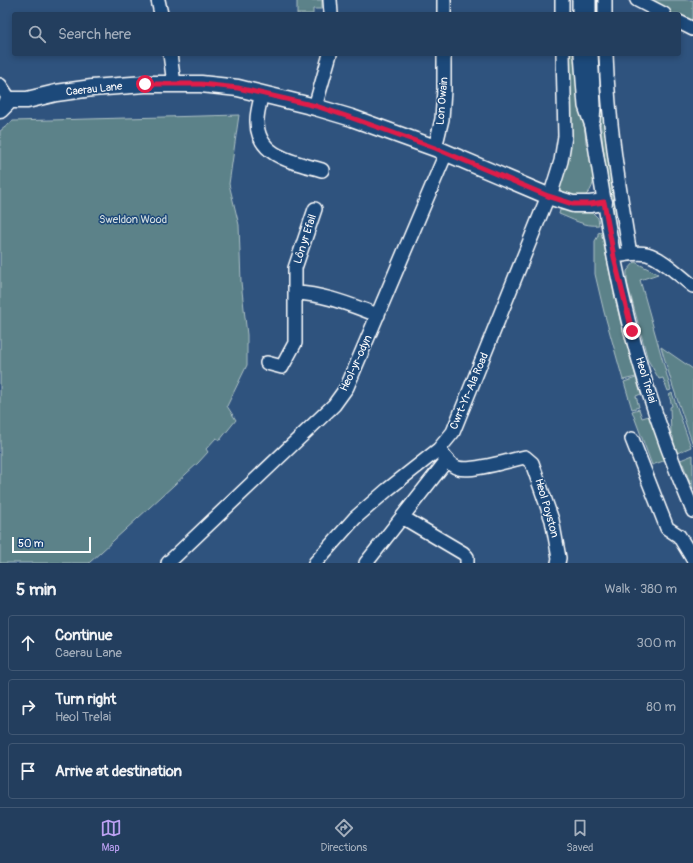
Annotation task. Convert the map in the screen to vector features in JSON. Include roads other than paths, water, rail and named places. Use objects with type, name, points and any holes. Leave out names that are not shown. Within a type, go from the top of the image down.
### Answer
[{"type":"street","points":[[158,0],[161,12]]},
{"type":"street","points":[[330,0],[331,12]]},
{"type":"street","points":[[444,0],[444,12]]},
{"type":"street","points":[[562,0],[562,12]]},
{"type":"street","points":[[579,0],[579,12]]},
{"type":"street","points":[[589,0],[590,12]]},
{"type":"street","points":[[605,0],[605,12]]},
{"type":"street","points":[[637,0],[660,12]]},
{"type":"street","points":[[681,23],[693,29]]},
{"type":"street","points":[[170,56],[174,84]]},
{"type":"street","points":[[316,106],[329,56]]},
{"type":"street","name":"Lon Owain","points":[[440,151],[444,90],[444,56]]},
{"type":"street","points":[[548,196],[552,190],[561,161],[565,136],[563,56]]},
{"type":"street","name":"Heol Trelai","points":[[581,56],[585,106],[592,126],[614,257],[628,317],[644,375],[672,459],[693,511]]},
{"type":"street","name":"Heol Trelai","points":[[591,56],[594,104],[592,126]]},
{"type":"street","points":[[606,56],[607,87],[630,254]]},
{"type":"street","name":"Caerau Lane","points":[[5,105],[56,93],[92,88],[145,84],[201,84],[238,88],[316,106],[352,118],[440,151],[548,196],[573,204],[604,202]]},
{"type":"street","points":[[0,85],[5,105]]},
{"type":"street","points":[[262,93],[257,120],[259,138],[269,151],[282,158],[322,170]]},
{"type":"street","name":"Heol-yr-odyn","points":[[168,563],[334,405],[347,387],[378,315],[440,151]]},
{"type":"street","name":"Cwrt-Yr-Ala Road","points":[[315,563],[355,518],[387,490],[439,449],[454,432],[548,196]]},
{"type":"street","name":"Lôn yr Efail","points":[[267,362],[282,367],[296,343],[295,268],[315,209]]},
{"type":"street","points":[[614,257],[630,254],[646,254],[654,257],[693,286]]},
{"type":"street","points":[[295,293],[327,297],[378,315]]},
{"type":"street","points":[[632,439],[668,528],[680,536],[693,559]]},
{"type":"street","points":[[366,563],[447,460],[439,449]]},
{"type":"street","name":"Heol Poyston","points":[[447,460],[457,468],[471,468],[525,457],[532,463],[552,520],[559,558],[558,563]]},
{"type":"street","points":[[402,517],[463,553],[467,557],[467,563]]},
{"type":"park label","name":"Sweldon Wood","points":[[133,219]]}]
